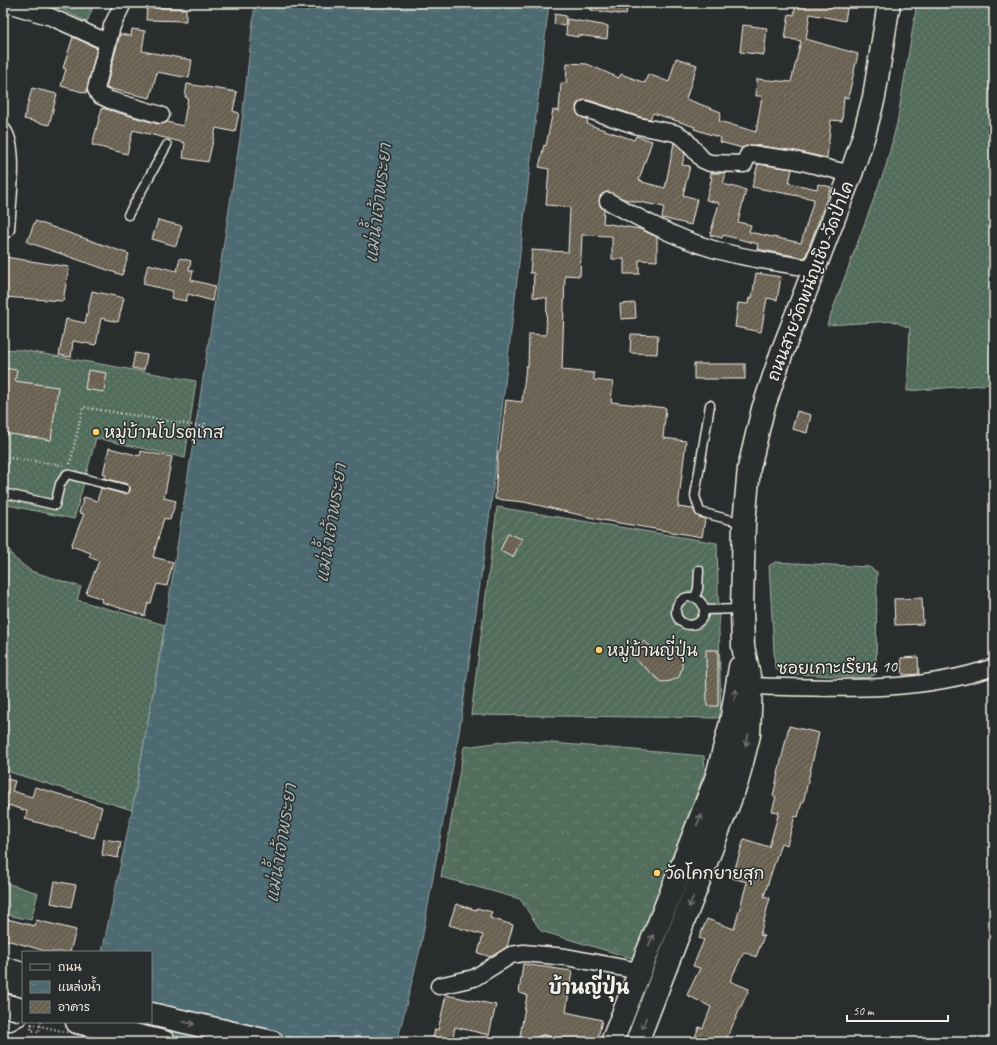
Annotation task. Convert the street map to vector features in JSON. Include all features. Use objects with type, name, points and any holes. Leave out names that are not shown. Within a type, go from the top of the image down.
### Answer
[{"type":"main road","name":"ถนนสายวัดพนัญเชิง-วัดป่าโค","points":[[743,646],[742,609],[744,523],[749,468],[763,409],[782,352],[851,174],[864,135],[874,96],[889,3]]},
{"type":"main road","points":[[637,1042],[737,782],[749,734],[751,686],[743,646]]},
{"type":"main road","points":[[612,1042],[717,776],[731,722],[743,646]]},
{"type":"main road","points":[[3,980],[22,985]]},
{"type":"main road","points":[[3,1005],[22,1014]]},
{"type":"main road","points":[[152,1014],[272,1042]]},
{"type":"main road","points":[[81,1023],[164,1042]]},
{"type":"street","points":[[4,3],[51,17],[107,42]]},
{"type":"street","points":[[123,3],[112,26],[96,89],[99,95],[110,100],[161,115]]},
{"type":"street","points":[[586,109],[638,126],[676,133],[684,138],[704,160],[710,164],[744,164],[748,155],[752,154],[794,160],[851,174]]},
{"type":"street","points":[[3,131],[9,141],[10,168],[6,229]]},
{"type":"street","points":[[608,201],[651,225],[715,250],[815,269]]},
{"type":"street","name":"ซอยเกาะเรียน 10","points":[[751,686],[858,688],[888,687],[938,680],[994,667]]},
{"type":"street","points":[[440,986],[474,978],[511,955],[524,952],[566,957],[639,971]]},
{"type":"street","points":[[3,965],[22,971]]},
{"type":"street","points":[[3,1020],[10,1022],[19,1018],[22,1002]]},
{"type":"lane","points":[[128,215],[167,145]]},
{"type":"lane","points":[[710,405],[695,496],[700,512],[744,523]]},
{"type":"lane","points":[[3,493],[55,505],[60,484],[68,470],[125,489]]},
{"type":"lane","points":[[695,598],[698,590],[699,570]]},
{"type":"lane","points":[[684,598],[695,598],[700,600],[704,610],[701,620],[696,624],[691,625],[680,621],[676,611],[677,606],[684,598]]},
{"type":"lane","points":[[704,610],[742,609]]},
{"type":"path","points":[[3,457],[68,470],[83,407],[204,427]]},
{"type":"path","points":[[204,432],[205,422]]},
{"type":"path","points":[[29,1023],[31,1030],[39,1032],[41,1023]]},
{"type":"path","points":[[48,1023],[111,1042]]},
{"type":"green space","points":[[49,3],[88,3],[92,9],[87,22]]},
{"type":"green space","points":[[917,3],[994,3],[994,384],[907,391],[910,328],[893,321],[827,325],[886,166],[897,123]]},
{"type":"green space","name":"หมู่บ้านโปรตุเกส","points":[[3,349],[21,350],[196,381],[185,458],[96,438],[74,519],[3,504]]},
{"type":"green space","name":"หมู่บ้านญี่ปุ่น","points":[[497,507],[717,543],[721,718],[471,715]]},
{"type":"green space","points":[[3,539],[14,558],[31,571],[81,587],[77,600],[165,625],[132,810],[3,770],[3,715],[8,694],[3,693]]},
{"type":"green space","points":[[775,562],[869,567],[877,572],[876,674],[867,678],[782,673],[775,668],[769,566]]},
{"type":"green space","points":[[518,740],[704,756],[705,771],[635,959],[541,931],[520,899],[441,877],[464,747]]},
{"type":"green space","points":[[3,882],[38,893],[31,920],[3,914]]},
{"type":"water","name":"แม่น้ำเจ้าพระยา","points":[[255,3],[549,3],[491,505],[460,727],[421,945],[397,1042],[82,1042],[87,1023],[152,1023],[152,951],[102,951],[132,810],[162,644],[240,138]]},
{"type":"building","points":[[591,3],[628,3],[626,15],[590,10]]},
{"type":"building","points":[[796,3],[848,3],[845,21],[810,14],[806,39],[858,54],[848,98],[844,97],[842,121],[831,120],[827,158],[795,151],[753,145],[742,148],[720,142],[721,138],[694,129],[695,127],[653,113],[650,119],[640,117],[588,100],[579,102],[576,106],[578,115],[588,120],[587,124],[634,140],[636,136],[652,141],[639,180],[643,181],[642,182],[665,188],[674,143],[678,145],[685,154],[682,165],[690,166],[683,195],[697,199],[691,225],[662,218],[664,207],[624,199],[608,192],[600,196],[600,206],[604,210],[603,223],[640,229],[657,237],[657,261],[639,260],[639,274],[624,274],[624,259],[612,259],[612,236],[582,235],[580,276],[565,275],[562,370],[594,373],[594,380],[613,382],[611,402],[666,408],[663,438],[686,441],[678,507],[693,509],[697,516],[705,519],[702,537],[602,520],[524,502],[495,499],[498,451],[500,451],[506,400],[522,402],[526,366],[528,366],[529,334],[546,335],[547,298],[533,297],[534,273],[530,273],[532,250],[568,252],[570,207],[546,205],[549,169],[539,167],[544,145],[546,146],[553,110],[559,111],[561,83],[566,84],[567,63],[587,64],[619,78],[621,74],[645,83],[648,74],[669,82],[676,58],[697,65],[686,99],[721,112],[719,121],[756,132],[762,96],[756,96],[757,79],[791,82],[801,41],[785,38],[789,14],[794,15]]},
{"type":"building","points":[[147,7],[186,9],[186,21],[146,20]]},
{"type":"building","points":[[555,14],[566,16],[565,26],[554,24]]},
{"type":"building","points":[[567,19],[608,26],[607,39],[566,35]]},
{"type":"building","points":[[743,25],[767,28],[764,55],[740,52]]},
{"type":"building","points":[[132,29],[145,31],[142,51],[192,60],[189,78],[157,72],[150,98],[106,88],[120,34],[131,36]]},
{"type":"building","points":[[73,37],[97,48],[86,93],[61,86],[66,69],[63,68]]},
{"type":"building","points":[[187,84],[237,92],[233,111],[239,113],[235,132],[216,128],[208,162],[183,158],[185,143],[133,130],[127,154],[92,145],[102,108],[158,124],[167,122],[183,126],[188,98],[185,97]]},
{"type":"building","points":[[32,88],[57,94],[49,125],[24,119]]},
{"type":"building","points":[[758,164],[792,169],[789,183],[817,189],[818,184],[831,187],[805,258],[757,249],[758,244],[723,235],[722,238],[710,235],[719,203],[706,200],[712,177],[710,177],[711,173],[726,173],[723,184],[746,190],[738,222],[751,225],[749,232],[801,243],[814,199],[752,187]]},
{"type":"building","points":[[158,220],[182,226],[176,246],[152,239]]},
{"type":"building","points":[[35,221],[129,254],[122,275],[27,242]]},
{"type":"building","points":[[5,257],[69,267],[63,301],[3,297]]},
{"type":"building","points":[[180,258],[191,261],[189,270],[193,271],[191,280],[215,286],[212,301],[188,294],[186,301],[171,298],[173,291],[143,284],[148,264],[177,271]]},
{"type":"building","points":[[756,273],[781,277],[777,300],[767,298],[761,332],[735,327],[738,303],[748,304],[749,298],[752,298]]},
{"type":"building","points":[[92,291],[124,298],[118,322],[101,318],[96,345],[73,341],[71,357],[59,355],[66,319],[85,323]]},
{"type":"building","points":[[635,303],[636,318],[621,319],[620,304]]},
{"type":"building","points":[[631,334],[658,335],[657,354],[630,353]]},
{"type":"building","points":[[135,353],[147,355],[144,370],[132,368]]},
{"type":"building","points":[[694,364],[745,364],[745,379],[694,379]]},
{"type":"building","points":[[3,368],[17,370],[15,381],[58,387],[51,440],[3,433]]},
{"type":"building","points":[[88,370],[107,373],[104,392],[85,389]]},
{"type":"building","points":[[797,411],[811,415],[807,433],[792,429]]},
{"type":"building","points":[[109,448],[140,456],[141,451],[172,457],[164,498],[176,501],[170,520],[164,518],[153,557],[173,562],[167,586],[157,584],[151,603],[148,603],[145,616],[101,602],[102,599],[86,593],[99,561],[89,557],[91,553],[71,546],[84,514],[79,513],[84,497],[97,501],[101,488],[124,494],[130,491],[130,487],[127,484],[104,478],[106,474],[103,474]]},
{"type":"building","points":[[508,533],[522,539],[513,557],[500,551]]},
{"type":"building","points":[[922,598],[923,624],[895,625],[894,599]]},
{"type":"building","points":[[644,641],[662,656],[670,647],[682,658],[682,667],[679,677],[671,681],[661,682],[631,655]]},
{"type":"building","points":[[706,650],[718,650],[718,706],[707,706]]},
{"type":"building","points":[[918,657],[919,674],[903,675],[901,658]]},
{"type":"building","points":[[789,726],[819,733],[803,803],[802,802],[798,817],[795,816],[787,845],[781,843],[764,896],[770,898],[760,935],[764,936],[756,957],[744,952],[730,981],[749,989],[725,1042],[693,1042],[699,1027],[703,1028],[711,1007],[687,995],[700,968],[693,966],[704,940],[699,938],[707,919],[734,929],[747,882],[732,878],[744,839],[769,847],[779,812],[772,811],[776,797],[773,796]]},
{"type":"building","points":[[3,778],[15,781],[12,791],[32,797],[35,787],[102,807],[94,838],[25,819],[27,811],[8,805],[6,813],[3,812]]},
{"type":"building","points":[[104,839],[121,842],[118,858],[102,855]]},
{"type":"building","points":[[55,881],[76,885],[71,907],[51,903]]},
{"type":"building","points":[[456,904],[476,910],[477,908],[492,912],[490,918],[513,925],[507,947],[491,957],[478,953],[483,935],[449,925]]},
{"type":"building","points":[[3,918],[35,926],[36,920],[76,930],[70,951],[45,951],[3,939]]},
{"type":"building","points":[[523,964],[572,971],[566,1012],[602,1020],[597,1042],[573,1042],[544,1035],[539,1036],[538,1042],[519,1042],[527,995],[519,993]]},
{"type":"building","points":[[446,995],[496,1005],[489,1035],[455,1027],[452,1042],[433,1039],[435,1029],[438,1030]]},
{"type":"place","name":"หมู่บ้านโปรตุเกส","points":[[96,432]]},
{"type":"place","name":"หมู่บ้านญี่ปุ่น","points":[[599,650]]},
{"type":"place","name":"วัดโคกยายสุก","points":[[657,873]]},
{"type":"district","name":"บ้านญี่ปุ่น","points":[[589,987]]}]
